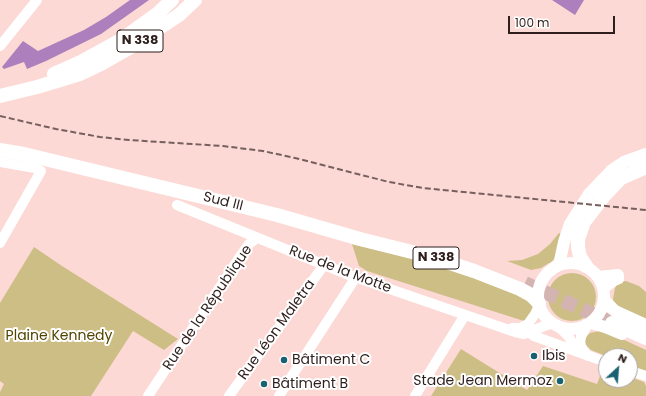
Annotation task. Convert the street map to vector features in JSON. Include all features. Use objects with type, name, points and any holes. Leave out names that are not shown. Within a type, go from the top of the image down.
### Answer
[{"type":"highway","points":[[0,94],[45,78],[81,62],[120,40],[157,14],[172,0]]},
{"type":"highway","name":"N 338","points":[[0,94],[37,87],[80,74],[101,64],[131,47],[179,15],[195,0]]},
{"type":"highway","name":"Sud III","points":[[0,150],[24,154],[119,176],[277,215],[326,229]]},
{"type":"highway","points":[[586,266],[580,257],[577,223],[621,178],[646,166]]},
{"type":"highway","points":[[326,229],[332,226],[431,250],[476,263],[525,283]]},
{"type":"highway","name":"N 338","points":[[326,229],[432,257],[468,269],[520,289],[531,295],[539,305]]},
{"type":"highway","points":[[612,323],[646,338]]},
{"type":"main road","points":[[559,265],[564,242],[577,223],[589,194],[612,170],[624,162],[646,154]]},
{"type":"main road","points":[[646,325],[615,311],[604,295],[598,276],[586,266],[571,262],[559,265],[552,268],[542,281],[538,294],[539,305],[546,318],[556,325],[572,330],[589,325],[605,327],[646,344]]},
{"type":"main road","points":[[589,325],[602,311],[604,295]]},
{"type":"street","points":[[0,46],[37,0]]},
{"type":"street","points":[[0,162],[35,168],[41,171],[0,243]]},
{"type":"street","name":"Rue de la Motte","points":[[177,205],[324,265],[506,328],[519,334],[529,332],[539,327],[556,325]]},
{"type":"street","name":"Rue de la République","points":[[148,396],[254,247],[257,238]]},
{"type":"street","name":"Rue Léon Maletra","points":[[229,396],[324,265]]},
{"type":"street","points":[[598,276],[619,275],[620,279],[614,281],[604,295]]},
{"type":"street","points":[[279,396],[356,277]]},
{"type":"street","name":"Rue de la Motte","points":[[506,328],[520,328],[528,324],[536,314],[539,305]]},
{"type":"street","points":[[415,396],[465,315]]},
{"type":"street","points":[[556,325],[569,337],[578,352]]},
{"type":"street","points":[[588,356],[580,344],[581,336],[589,325]]},
{"type":"street","name":"Rue de la Motte","points":[[529,332],[534,336],[598,359]]},
{"type":"street","name":"Rue de la République","points":[[154,396],[188,341]]},
{"type":"green space","points":[[559,233],[561,234],[555,258],[541,268],[531,270],[507,261],[522,260],[538,254],[550,244]]},
{"type":"green space","points":[[352,244],[451,268],[523,296],[532,304],[533,311],[524,321],[367,271],[359,266]]},
{"type":"green space","name":"Plaine Kennedy","points":[[34,247],[178,339],[164,350],[133,331],[91,396],[0,396],[0,392],[4,384],[0,381],[0,303]]},
{"type":"green space","points":[[567,273],[577,273],[586,277],[592,283],[595,288],[595,306],[586,317],[577,321],[567,321],[558,317],[552,311],[548,302],[548,292],[552,283],[558,277]]},
{"type":"green space","points":[[626,281],[639,286],[646,292],[646,321],[614,304],[613,299],[615,288],[619,282]]},
{"type":"green space","points":[[605,331],[646,350],[646,371],[638,368],[638,348],[598,348],[598,353],[591,350],[586,345],[585,341],[590,333]]},
{"type":"green space","points":[[461,349],[527,390],[543,366],[597,384],[598,381],[598,388],[638,388],[638,380],[644,382],[646,386],[646,396],[431,396]]},
{"type":"shaded area","points":[[130,0],[149,0],[101,34],[46,61],[27,69],[24,62],[4,69],[2,67],[23,41],[38,51],[84,30]]},
{"type":"shaded area","points":[[552,0],[584,0],[575,15]]},
{"type":"tunnel","points":[[525,283],[612,323]]},
{"type":"railway","points":[[0,116],[56,129],[100,137],[223,146],[263,151],[389,182],[423,188],[646,210]]},
{"type":"place","name":"Ibis","points":[[534,356]]},
{"type":"place","name":"Bâtiment C","points":[[284,360]]},
{"type":"place","name":"Stade Jean Mermoz","points":[[560,381]]},
{"type":"place","name":"Bâtiment B","points":[[264,384]]}]
